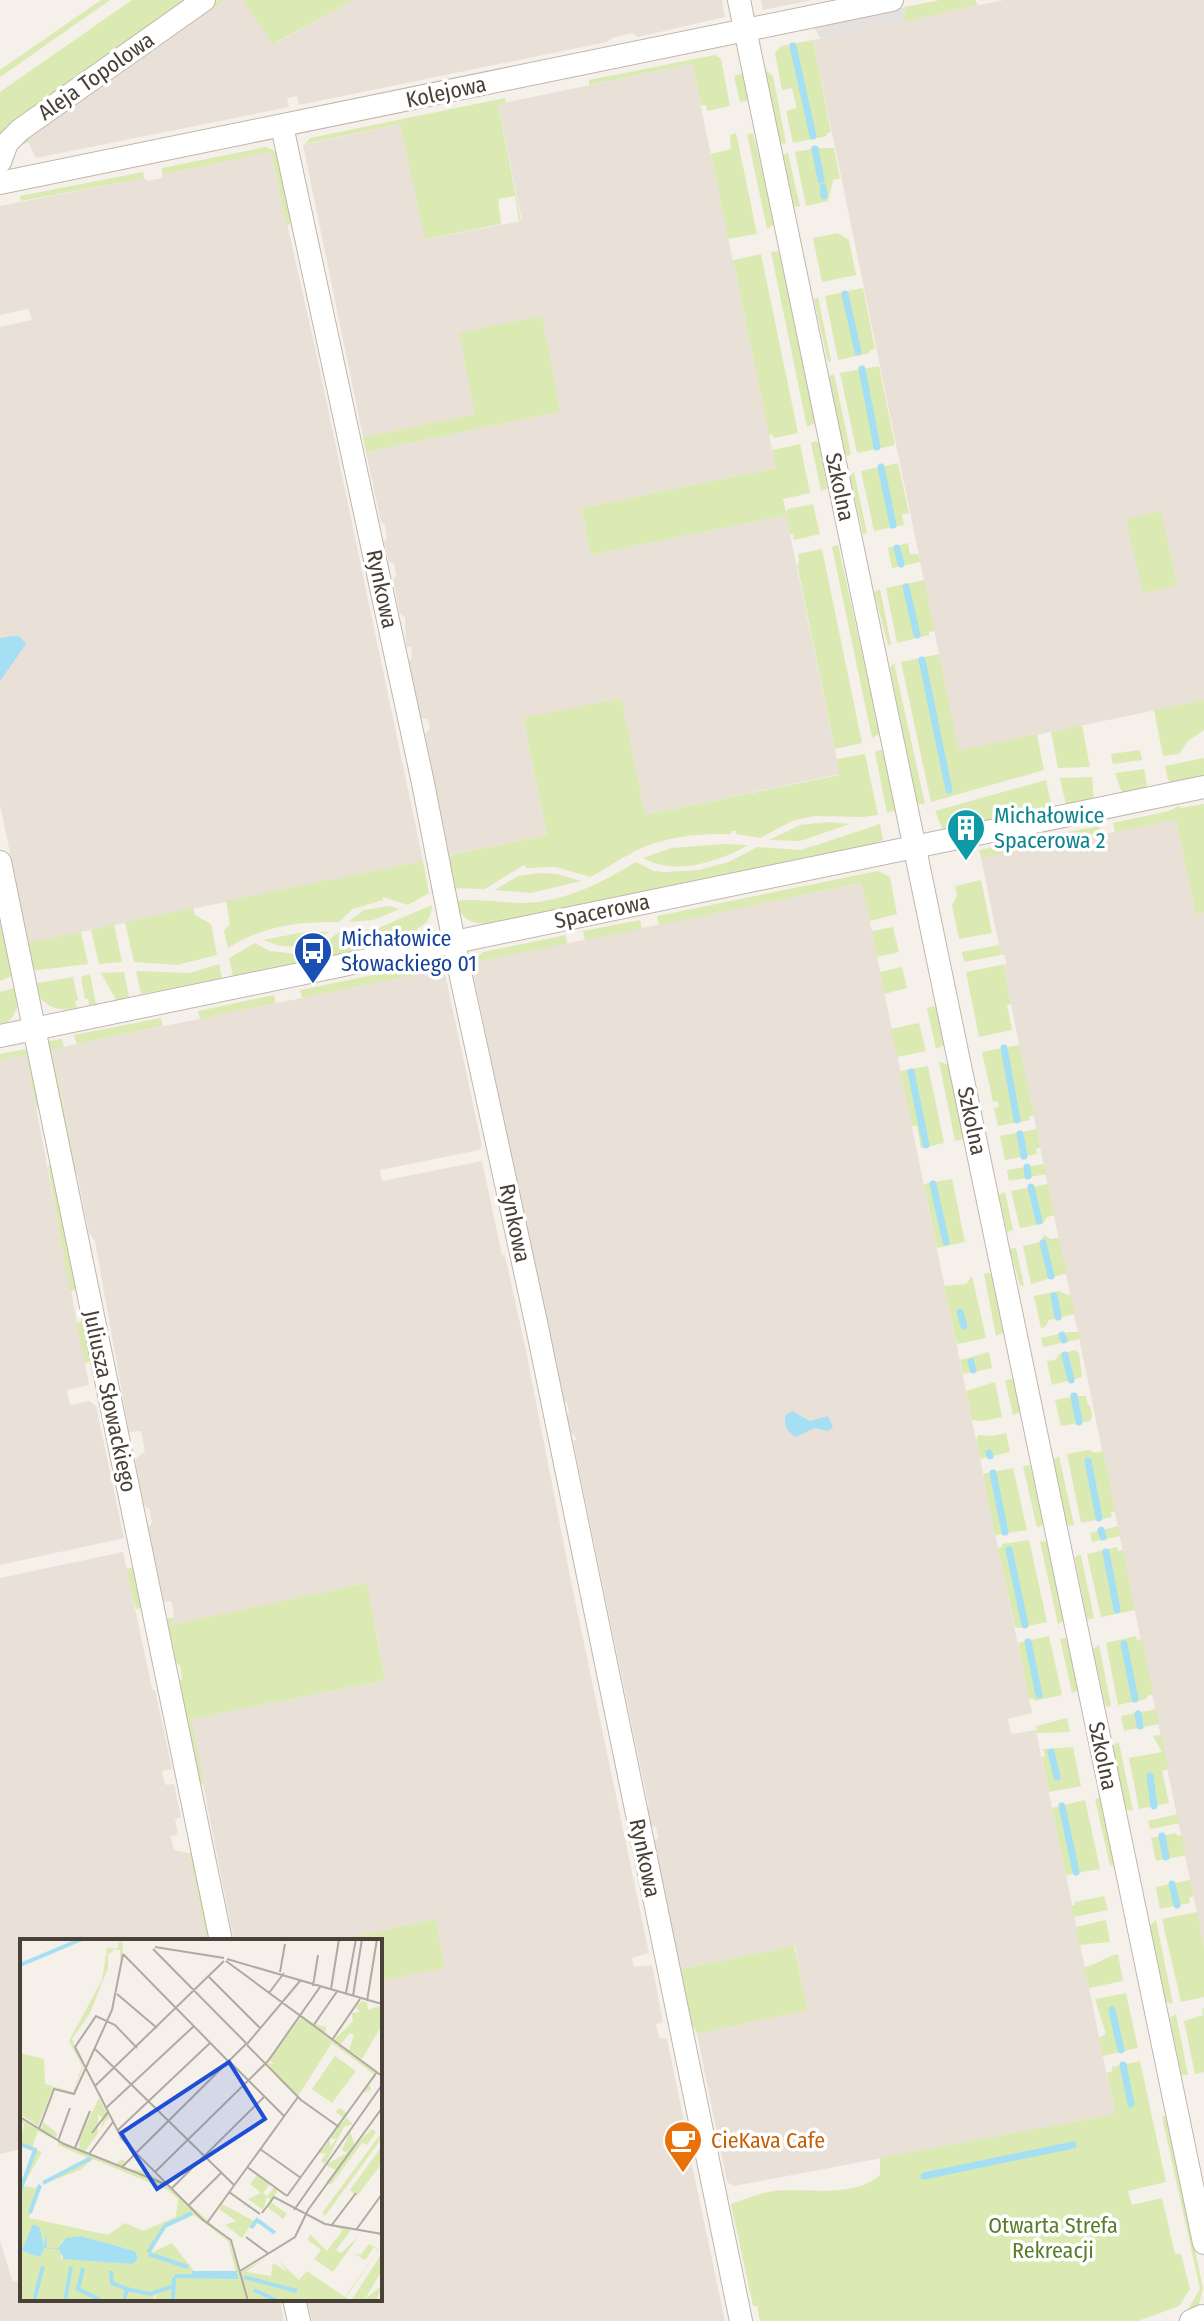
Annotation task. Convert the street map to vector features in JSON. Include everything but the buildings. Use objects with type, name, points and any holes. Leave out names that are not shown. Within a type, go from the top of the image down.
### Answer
[{"type":"street","name":"Aleja Topolowa","points":[[1,174],[7,143],[20,130],[204,0]]},
{"type":"street","name":"Szkolna","points":[[739,0],[1204,2243]]},
{"type":"street","name":"Kolejowa","points":[[1,174],[282,126],[892,0]]},
{"type":"street","name":"Rynkowa","points":[[282,126],[332,349],[454,942],[533,1306],[741,2321]]},
{"type":"street","name":"Spacerowa","points":[[0,1036],[1204,787]]},
{"type":"street","name":"Juliusza Słowackiego","points":[[0,862],[221,1939]]},
{"type":"street","points":[[294,2301],[299,2321]]},
{"type":"shaded area","points":[[225,0],[243,0],[274,44],[354,0],[722,0],[725,17],[638,37],[632,33],[607,42],[299,105],[297,96],[287,98],[289,107],[36,158],[27,139]]},
{"type":"shaded area","points":[[761,0],[813,0],[763,10]]},
{"type":"shaded area","points":[[1004,0],[1204,0],[1204,700],[959,751],[813,40]]},
{"type":"shaded area","points":[[905,7],[903,22],[821,39],[813,26]]},
{"type":"shaded area","points":[[692,64],[776,468],[581,508],[591,555],[786,515],[840,774],[645,815],[620,698],[523,719],[547,835],[449,855],[425,734],[430,729],[428,719],[421,718],[409,661],[412,657],[411,647],[406,647],[405,617],[400,614],[393,579],[396,575],[394,564],[389,562],[384,541],[387,538],[385,524],[381,523],[366,452],[560,412],[459,333],[476,414],[363,437],[303,145],[401,124],[426,239],[522,221],[498,104]]},
{"type":"shaded area","points":[[271,152],[423,861],[28,943],[0,804],[0,327],[32,320],[28,309],[0,315],[0,206],[143,178],[148,181],[162,178],[165,174]]},
{"type":"shaded area","points":[[1176,820],[1196,914],[1204,913],[1204,1948],[1018,1040],[1004,967],[1006,962],[1004,955],[1001,955],[981,858]]},
{"type":"shaded area","points":[[862,883],[1032,1713],[1008,1719],[1011,1734],[1036,1730],[1115,2114],[734,2186],[727,2182],[697,2034],[807,2010],[795,1946],[680,1969],[653,1841],[658,1838],[656,1827],[650,1826],[646,1808],[649,1807],[573,1441],[577,1439],[568,1429],[565,1418],[569,1413],[567,1403],[562,1400],[471,963]]},
{"type":"shaded area","points":[[444,969],[482,1146],[479,1150],[380,1170],[382,1181],[482,1161],[526,1351],[649,1953],[632,1958],[634,1967],[652,1965],[663,2022],[656,2024],[659,2038],[667,2039],[688,2140],[680,2142],[684,2161],[691,2160],[725,2321],[312,2321],[307,2301],[382,2301],[382,1981],[445,1967],[434,1919],[340,1939],[234,1939],[190,1719],[385,1680],[377,1634],[366,1583],[169,1626],[174,1617],[172,1603],[164,1602],[148,1527],[152,1523],[149,1509],[144,1505],[135,1459],[145,1452],[141,1431],[129,1432],[95,1241],[89,1233],[52,1049]]},
{"type":"shaded area","points":[[26,1055],[89,1385],[67,1390],[70,1405],[89,1401],[96,1406],[124,1538],[0,1565],[0,1060]]},
{"type":"shaded area","points":[[123,1552],[172,1769],[162,1771],[163,1777],[166,1785],[174,1784],[181,1817],[175,1819],[178,1835],[171,1836],[172,1843],[174,1850],[189,1853],[207,1939],[20,1939],[20,2149],[0,2154],[0,1578]]},
{"type":"shaded area","points":[[0,2241],[13,2282],[20,2280],[20,2301],[280,2301],[284,2321],[0,2321]]},
{"type":"green space","points":[[101,0],[110,0],[0,77],[0,70]]},
{"type":"green space","points":[[132,0],[189,0],[0,134],[0,92]]},
{"type":"green space","points":[[218,0],[225,0],[28,138],[29,142],[17,144]]},
{"type":"green space","points":[[243,0],[354,0],[273,44]]},
{"type":"green space","points":[[940,0],[975,0],[978,5],[903,22],[905,7]]},
{"type":"green space","points":[[813,40],[831,132],[827,136],[793,143],[786,111],[797,108],[792,88],[782,90],[775,53],[781,46]]},
{"type":"green space","points":[[715,55],[721,59],[730,106],[707,111],[706,105],[701,105],[692,64],[589,85],[589,80]]},
{"type":"green space","points":[[764,69],[773,76],[786,143],[780,144]]},
{"type":"green space","points":[[744,73],[750,100],[740,102],[734,76]]},
{"type":"green space","points":[[505,98],[506,102],[498,105],[521,221],[515,196],[498,199],[501,224],[425,239],[400,124],[305,144],[310,138]]},
{"type":"green space","points":[[736,133],[757,234],[728,239],[711,154],[731,149],[730,135]]},
{"type":"green space","points":[[753,133],[775,224],[767,229],[747,134]]},
{"type":"green space","points":[[266,147],[276,152],[291,223],[287,226],[271,152],[165,174],[162,178],[162,168]]},
{"type":"green space","points":[[834,148],[840,178],[833,180],[828,201],[806,206],[795,152]]},
{"type":"green space","points":[[788,153],[800,207],[794,206],[783,156]]},
{"type":"green space","points":[[143,172],[144,178],[21,201],[20,196]]},
{"type":"green space","points":[[838,233],[849,240],[856,275],[822,282],[813,238]]},
{"type":"green space","points":[[780,251],[816,423],[807,427],[771,252]]},
{"type":"green space","points":[[761,254],[798,433],[774,438],[769,435],[733,260]]},
{"type":"green space","points":[[863,288],[875,349],[870,353],[838,360],[825,296]]},
{"type":"green space","points":[[818,297],[831,361],[828,362],[814,300]]},
{"type":"green space","points":[[542,316],[560,412],[366,452],[363,437],[475,414],[459,333]]},
{"type":"green space","points":[[879,366],[895,445],[857,453],[840,373]]},
{"type":"green space","points":[[834,374],[851,454],[848,456],[845,455],[829,376]]},
{"type":"green space","points":[[811,443],[819,443],[828,488],[821,491]]},
{"type":"green space","points":[[800,444],[810,493],[783,499],[786,513],[788,509],[813,504],[820,534],[794,540],[786,515],[591,555],[581,508],[776,468],[772,450]]},
{"type":"green space","points":[[898,463],[909,513],[902,514],[904,525],[874,531],[861,471]]},
{"type":"green space","points":[[854,472],[867,533],[863,534],[850,476]]},
{"type":"green space","points":[[1161,511],[1177,586],[1143,593],[1126,519]]},
{"type":"green space","points":[[908,543],[910,554],[918,554],[920,562],[892,568],[888,548]]},
{"type":"green space","points":[[838,545],[880,734],[872,738],[832,547]]},
{"type":"green space","points":[[822,549],[862,743],[835,749],[797,564],[798,554]]},
{"type":"green space","points":[[924,580],[935,631],[897,643],[886,588]]},
{"type":"green space","points":[[880,589],[891,644],[888,645],[874,592]]},
{"type":"green space","points":[[939,654],[959,750],[1037,734],[1044,770],[931,802],[901,662]]},
{"type":"green space","points":[[894,663],[925,804],[918,804],[916,798],[890,668]]},
{"type":"green space","points":[[621,698],[645,815],[839,775],[837,759],[865,754],[878,815],[814,816],[792,821],[760,838],[731,831],[731,834],[666,840],[642,848],[590,877],[556,867],[526,868],[524,865],[485,889],[452,888],[446,856],[547,835],[523,718]]},
{"type":"green space","points":[[1204,700],[1204,730],[1188,741],[1179,754],[1163,756],[1154,710]]},
{"type":"green space","points":[[1082,725],[1090,767],[1058,768],[1051,732]]},
{"type":"green space","points":[[1140,750],[1142,760],[1113,764],[1111,754]]},
{"type":"green space","points":[[885,751],[897,810],[887,813],[875,752]]},
{"type":"green space","points":[[1204,758],[1204,776],[1172,783],[1168,780],[1165,766]]},
{"type":"green space","points":[[1144,769],[1147,785],[1122,793],[1115,773]]},
{"type":"green space","points":[[1092,777],[1094,799],[1066,805],[1060,778]]},
{"type":"green space","points":[[1046,780],[1052,808],[945,829],[935,811]]},
{"type":"green space","points":[[1204,804],[1204,913],[1196,915],[1176,820],[1115,832],[1113,823],[1179,806]]},
{"type":"green space","points":[[829,822],[850,824],[800,841],[769,840],[800,825]]},
{"type":"green space","points":[[880,824],[883,840],[871,845],[488,924],[467,918],[455,901],[539,902],[583,890],[636,862],[654,871],[699,870],[729,862],[757,847],[801,850]]},
{"type":"green space","points":[[1099,826],[1102,835],[1043,847],[1041,837]]},
{"type":"green space","points":[[1031,839],[1033,848],[981,858],[979,850]]},
{"type":"green space","points":[[748,845],[724,857],[696,865],[668,866],[643,858],[672,848]]},
{"type":"green space","points":[[9,853],[28,942],[81,932],[88,964],[30,971],[6,854]]},
{"type":"green space","points":[[423,861],[429,893],[408,905],[383,897],[383,900],[353,909],[339,922],[281,926],[228,948],[224,931],[230,924],[226,901]]},
{"type":"green space","points":[[878,871],[890,877],[897,914],[870,921],[861,883],[659,925],[657,916]]},
{"type":"green space","points":[[540,873],[581,881],[531,893],[495,890],[518,876]]},
{"type":"green space","points":[[981,880],[992,933],[959,939],[952,905],[957,896],[955,886]]},
{"type":"green space","points":[[432,905],[428,919],[417,929],[419,936],[410,940],[233,976],[229,958],[255,943],[270,951],[297,954],[322,945],[339,932],[376,929]]},
{"type":"green space","points":[[389,906],[400,909],[373,920],[348,922],[364,910]]},
{"type":"green space","points":[[0,907],[14,975],[0,981]]},
{"type":"green space","points":[[193,908],[195,915],[211,924],[217,955],[177,965],[134,962],[125,922]]},
{"type":"green space","points":[[640,920],[642,929],[585,940],[583,931]]},
{"type":"green space","points":[[114,924],[122,962],[99,964],[91,930]]},
{"type":"green space","points":[[893,927],[899,952],[877,957],[872,931]]},
{"type":"green space","points":[[310,931],[329,932],[313,942],[289,947],[263,940]]},
{"type":"green space","points":[[566,935],[567,944],[471,963],[483,952]]},
{"type":"green space","points":[[999,945],[1001,955],[964,962],[962,952]]},
{"type":"green space","points":[[431,963],[444,969],[302,998],[300,990]]},
{"type":"green space","points":[[219,964],[222,978],[141,994],[136,971],[190,973]]},
{"type":"green space","points":[[1006,964],[1004,968],[1011,1004],[1007,1005],[1012,1030],[979,1037],[966,972]]},
{"type":"green space","points":[[902,967],[907,988],[884,994],[880,972]]},
{"type":"green space","points":[[124,972],[129,997],[116,1000],[101,973]]},
{"type":"green space","points":[[90,974],[96,1004],[89,1005],[81,977]]},
{"type":"green space","points":[[73,977],[77,1008],[62,1009],[49,1005],[32,984]]},
{"type":"green space","points":[[18,987],[16,1010],[0,1027],[0,992]]},
{"type":"green space","points":[[274,995],[276,1003],[200,1019],[198,1011]]},
{"type":"green space","points":[[934,1006],[944,1045],[936,1049],[927,1008]]},
{"type":"green space","points":[[161,1018],[163,1026],[77,1044],[74,1035]]},
{"type":"green space","points":[[919,1023],[926,1051],[897,1057],[891,1029]]},
{"type":"green space","points":[[62,1039],[64,1047],[52,1050],[77,1174],[72,1175],[48,1041]]},
{"type":"green space","points":[[1019,1045],[1034,1115],[1029,1116],[1030,1120],[998,1126],[994,1108],[999,1107],[997,1101],[993,1102],[982,1052]]},
{"type":"green space","points":[[26,1049],[41,1107],[36,1107],[26,1055],[0,1060],[0,1054]]},
{"type":"green space","points":[[939,1062],[948,1064],[963,1137],[961,1140],[955,1141]]},
{"type":"green space","points":[[928,1066],[944,1143],[921,1148],[917,1126],[912,1126],[900,1071]]},
{"type":"green space","points":[[1037,1129],[1040,1148],[1036,1149],[1037,1154],[1005,1160],[1000,1136]]},
{"type":"green space","points":[[53,1164],[78,1288],[70,1292],[48,1166]]},
{"type":"green space","points":[[1044,1164],[1046,1174],[1009,1181],[1007,1170]]},
{"type":"green space","points":[[952,1179],[965,1242],[937,1248],[924,1184]]},
{"type":"green space","points":[[1048,1184],[1054,1215],[1047,1217],[1042,1224],[1020,1228],[1011,1191]]},
{"type":"green space","points":[[1005,1192],[1013,1230],[1007,1232],[999,1195]]},
{"type":"green space","points":[[1044,1235],[1051,1239],[1059,1238],[1067,1273],[1031,1284],[1023,1246],[1040,1242]]},
{"type":"green space","points":[[1016,1248],[1024,1285],[1020,1286],[1010,1249]]},
{"type":"green space","points":[[984,1274],[992,1275],[1004,1332],[996,1336]]},
{"type":"green space","points":[[972,1276],[986,1338],[957,1344],[944,1286],[966,1284]]},
{"type":"green space","points":[[1058,1291],[1071,1296],[1075,1314],[1049,1320],[1041,1328],[1034,1296]]},
{"type":"green space","points":[[82,1321],[91,1361],[85,1364],[76,1323]]},
{"type":"green space","points":[[1079,1332],[1080,1339],[1043,1347],[1041,1338]]},
{"type":"green space","points":[[1075,1350],[1079,1353],[1082,1377],[1052,1385],[1047,1361]]},
{"type":"green space","points":[[989,1352],[992,1368],[963,1374],[960,1360]]},
{"type":"green space","points":[[1011,1379],[1020,1412],[1013,1415],[1005,1380]]},
{"type":"green space","points":[[995,1382],[1002,1417],[972,1420],[966,1391]]},
{"type":"green space","points":[[1086,1396],[1092,1416],[1090,1421],[1061,1426],[1055,1400]]},
{"type":"green space","points":[[1006,1433],[1010,1452],[980,1459],[976,1440],[979,1435]]},
{"type":"green space","points":[[1089,1450],[1095,1453],[1103,1451],[1115,1511],[1111,1512],[1112,1517],[1081,1523],[1067,1454]]},
{"type":"green space","points":[[1059,1456],[1074,1525],[1069,1526],[1053,1460]]},
{"type":"green space","points":[[1030,1465],[1044,1524],[1037,1528],[1023,1466]]},
{"type":"green space","points":[[1013,1468],[1027,1530],[995,1535],[983,1474]]},
{"type":"green space","points":[[1118,1526],[1120,1536],[1092,1542],[1090,1533]]},
{"type":"green space","points":[[1029,1540],[1047,1622],[1019,1628],[1015,1627],[998,1548],[1002,1544]]},
{"type":"green space","points":[[1046,1541],[1065,1620],[1058,1624],[1040,1542]]},
{"type":"green space","points":[[1117,1547],[1118,1551],[1123,1550],[1135,1610],[1101,1617],[1087,1554]]},
{"type":"green space","points":[[1081,1555],[1094,1618],[1087,1620],[1075,1559]]},
{"type":"green space","points":[[136,1567],[144,1607],[136,1609],[126,1569]]},
{"type":"green space","points":[[367,1583],[385,1680],[191,1719],[204,1784],[196,1781],[176,1684],[182,1679],[180,1665],[172,1662],[164,1623],[167,1619],[174,1617],[170,1625]]},
{"type":"green space","points":[[1049,1636],[1062,1695],[1034,1701],[1029,1699],[1018,1643]]},
{"type":"green space","points":[[1136,1636],[1137,1640],[1142,1639],[1153,1694],[1147,1699],[1118,1705],[1106,1643]]},
{"type":"green space","points":[[1065,1638],[1078,1690],[1072,1693],[1060,1639]]},
{"type":"green space","points":[[1099,1645],[1111,1706],[1108,1707],[1105,1705],[1093,1649]]},
{"type":"green space","points":[[1156,1709],[1159,1724],[1124,1731],[1121,1716]]},
{"type":"green space","points":[[1067,1718],[1070,1732],[1037,1733],[1036,1726]]},
{"type":"green space","points":[[1161,1735],[1168,1769],[1162,1771],[1169,1803],[1139,1809],[1129,1758],[1162,1752],[1153,1736]]},
{"type":"green space","points":[[1119,1743],[1133,1811],[1126,1809],[1113,1747]]},
{"type":"green space","points":[[1073,1747],[1081,1786],[1049,1792],[1043,1749]]},
{"type":"green space","points":[[1099,1798],[1114,1865],[1110,1866],[1095,1799]]},
{"type":"green space","points":[[1085,1800],[1100,1869],[1066,1875],[1052,1808]]},
{"type":"green space","points":[[1178,1814],[1180,1823],[1150,1829],[1148,1821]]},
{"type":"green space","points":[[1176,1833],[1177,1836],[1182,1835],[1186,1855],[1156,1861],[1151,1838]]},
{"type":"green space","points":[[194,1852],[212,1939],[207,1939],[189,1853]]},
{"type":"green space","points":[[1190,1880],[1194,1896],[1189,1898],[1190,1903],[1160,1909],[1156,1887]]},
{"type":"green space","points":[[1104,1896],[1108,1910],[1074,1917],[1071,1906],[1075,1902]]},
{"type":"green space","points":[[1197,1912],[1204,1948],[1204,1997],[1181,2002],[1162,1919]]},
{"type":"green space","points":[[435,1919],[445,1968],[382,1981],[382,1939],[340,1939]]},
{"type":"green space","points":[[1106,1920],[1110,1942],[1079,1945],[1076,1927]]},
{"type":"green space","points":[[1156,1920],[1173,2004],[1166,2002],[1150,1925]]},
{"type":"green space","points":[[794,1946],[808,2010],[697,2034],[680,1969]]},
{"type":"green space","points":[[1118,1954],[1123,1981],[1089,1988],[1084,1967]]},
{"type":"green space","points":[[1126,1993],[1138,2048],[1103,2056],[1099,2038],[1106,2034],[1095,1999]]},
{"type":"green space","points":[[1204,2008],[1204,2072],[1195,2074],[1184,2021],[1203,2015]]},
{"type":"green space","points":[[1176,2014],[1188,2075],[1181,2075],[1170,2018]]},
{"type":"green space","name":"Otwarta Strefa Rekreacji","points":[[1140,2061],[1166,2182],[1128,2191],[1132,2205],[1162,2198],[1175,2254],[1181,2254],[1190,2289],[1179,2306],[1138,2321],[760,2321],[757,2306],[753,2306],[731,2204],[768,2192],[856,2187],[880,2175],[880,2158],[1115,2114],[1107,2073],[1112,2071],[1112,2067]]},
{"type":"green space","points":[[1164,2116],[1167,2118],[1203,2288],[1199,2304],[1184,2316],[1200,2289]]},
{"type":"water","points":[[20,637],[26,644],[0,681],[0,638]]},
{"type":"water","points":[[792,1411],[810,1421],[828,1416],[833,1427],[828,1431],[814,1428],[796,1437],[785,1425],[786,1415]]},
{"type":"waterway","points":[[793,46],[813,136]]},
{"type":"waterway","points":[[815,149],[821,180]]},
{"type":"waterway","points":[[823,187],[824,196]]},
{"type":"waterway","points":[[845,294],[858,352]]},
{"type":"waterway","points":[[862,369],[877,447]]},
{"type":"waterway","points":[[881,467],[893,525]]},
{"type":"waterway","points":[[897,548],[901,564]]},
{"type":"waterway","points":[[906,587],[917,635]]},
{"type":"waterway","points":[[922,660],[949,790]]},
{"type":"waterway","points":[[1004,1048],[1017,1120]]},
{"type":"waterway","points":[[911,1072],[926,1145]]},
{"type":"waterway","points":[[1020,1134],[1024,1156]]},
{"type":"waterway","points":[[1027,1167],[1028,1176]]},
{"type":"waterway","points":[[933,1184],[946,1242]]},
{"type":"waterway","points":[[1031,1187],[1039,1221]]},
{"type":"waterway","points":[[1043,1243],[1051,1276]]},
{"type":"waterway","points":[[1054,1296],[1058,1317]]},
{"type":"waterway","points":[[960,1312],[964,1326]]},
{"type":"waterway","points":[[1062,1335],[1064,1340]]},
{"type":"waterway","points":[[1065,1355],[1071,1380]]},
{"type":"waterway","points":[[971,1362],[973,1370]]},
{"type":"waterway","points":[[1074,1396],[1079,1422]]},
{"type":"waterway","points":[[1088,1461],[1099,1518]]},
{"type":"waterway","points":[[993,1473],[1005,1532]]},
{"type":"waterway","points":[[1101,1530],[1103,1537]]},
{"type":"waterway","points":[[1009,1550],[1025,1625]]},
{"type":"waterway","points":[[1106,1552],[1117,1610]]},
{"type":"waterway","points":[[1028,1642],[1039,1695]]},
{"type":"waterway","points":[[1124,1644],[1135,1699]]},
{"type":"waterway","points":[[1138,1714],[1140,1726]]},
{"type":"waterway","points":[[1051,1752],[1057,1777]]},
{"type":"waterway","points":[[1150,1776],[1154,1806]]},
{"type":"waterway","points":[[1062,1806],[1076,1872]]},
{"type":"waterway","points":[[1162,1836],[1166,1857]]},
{"type":"waterway","points":[[1172,1884],[1177,1905]]},
{"type":"waterway","points":[[1112,2010],[1121,2050]]},
{"type":"waterway","points":[[1123,2065],[1131,2104]]},
{"type":"waterway","points":[[924,2176],[1073,2145]]},
{"type":"place","name":"Michałowice Spacerowa 2","points":[[966,862]]},
{"type":"place","name":"Michałowice Słowackiego 01","points":[[313,985]]},
{"type":"place","name":"CieKava Cafe","points":[[683,2174]]}]
